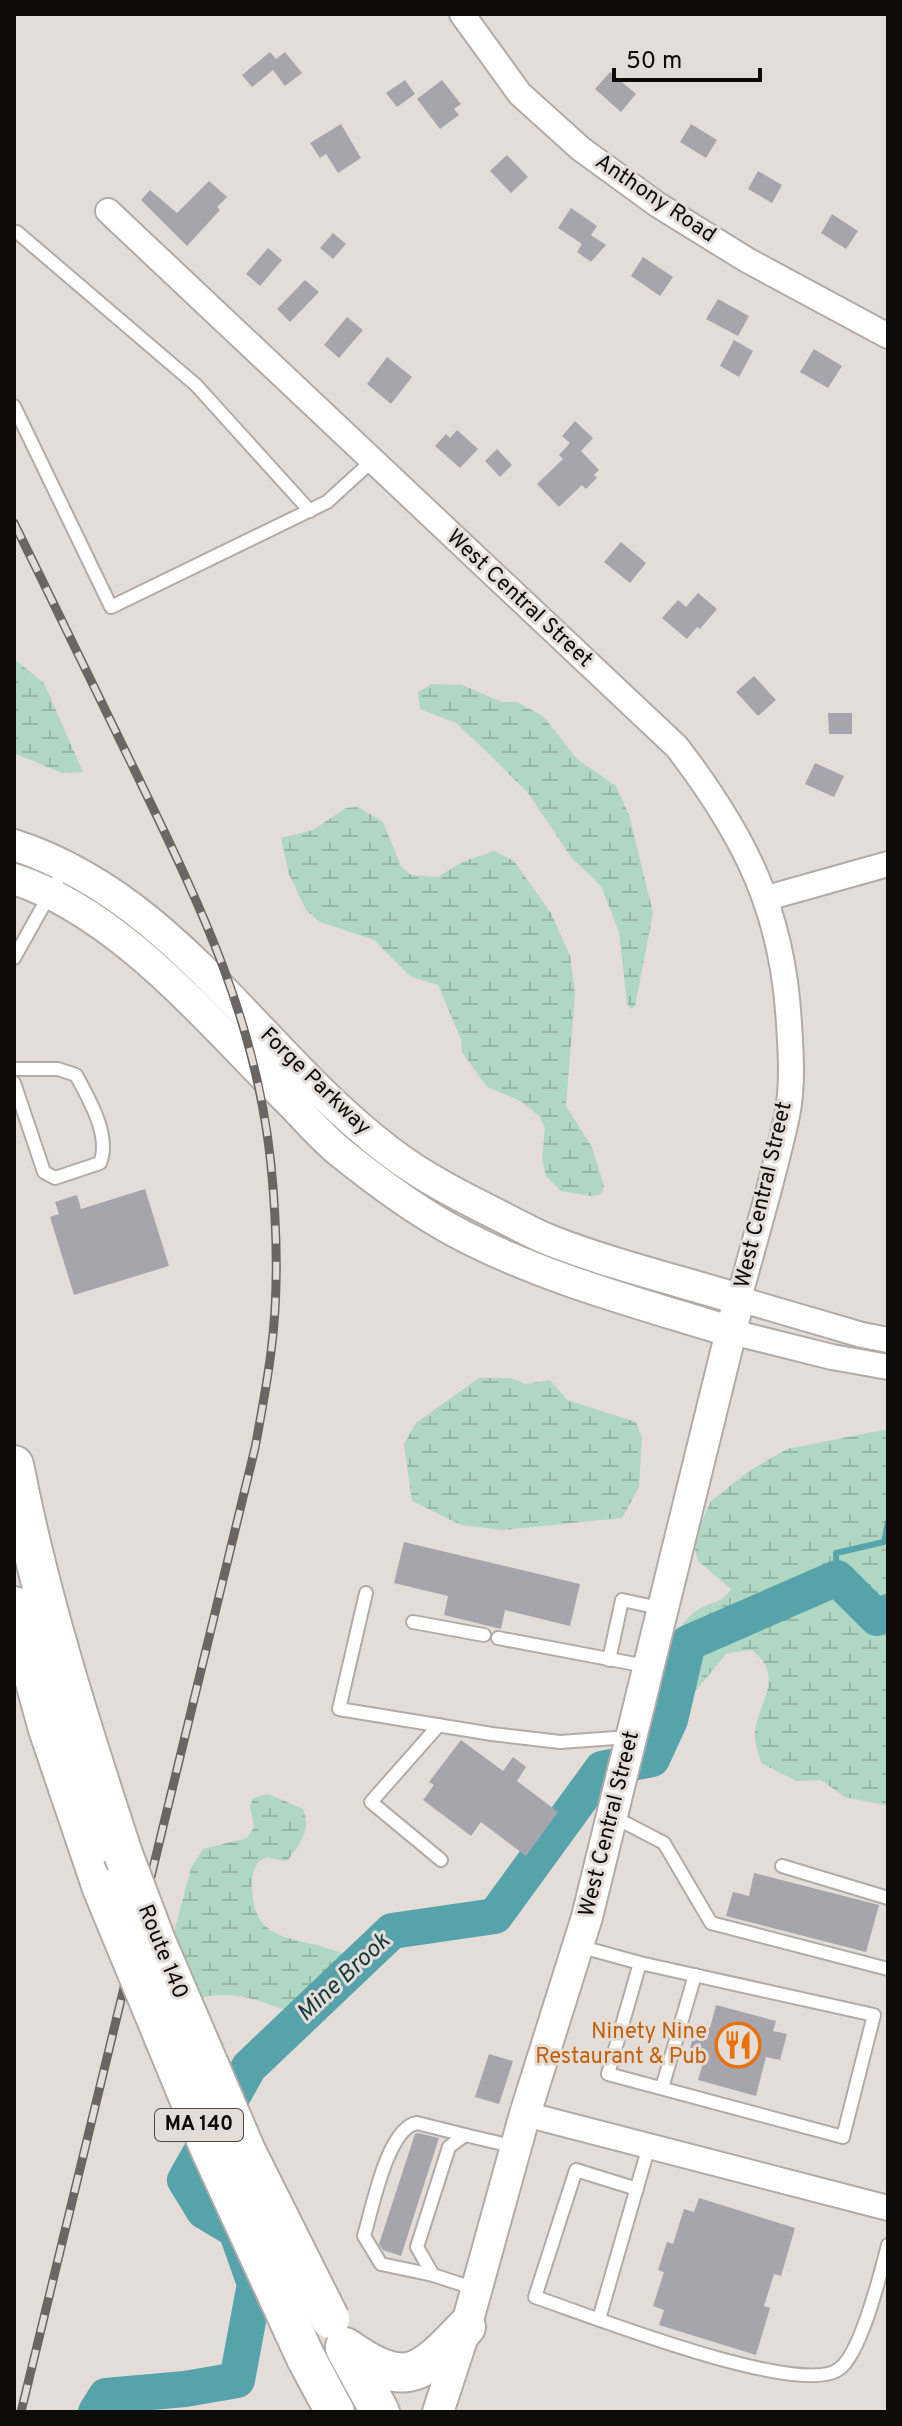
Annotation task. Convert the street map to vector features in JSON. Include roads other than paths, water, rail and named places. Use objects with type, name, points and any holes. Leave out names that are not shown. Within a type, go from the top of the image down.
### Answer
[{"type":"main road","name":"Route 140","points":[[14,1465],[72,1698],[123,1854],[156,1941],[246,2151],[380,2412]]},
{"type":"main road","name":"Route 140","points":[[14,1606],[48,1729],[102,1888],[209,2147],[306,2358],[335,2412]]},
{"type":"main road","points":[[337,2333],[374,2367],[407,2372],[434,2361],[466,2327]]},
{"type":"street","name":"Anthony Road","points":[[462,14],[520,94],[581,149],[658,205],[747,260],[888,336]]},
{"type":"street","name":"West Central Street","points":[[108,211],[677,747],[709,789],[767,898],[782,952],[791,1058],[787,1113],[621,1785],[578,1946],[525,2114],[466,2327],[438,2412]]},
{"type":"street","name":"Forge Parkway","points":[[14,845],[65,867],[120,897],[149,919],[335,1107],[391,1154],[452,1192],[547,1239],[739,1299]]},
{"type":"street","points":[[767,898],[888,864]]},
{"type":"street","name":"Forge Parkway","points":[[14,879],[49,893],[89,915],[146,960],[337,1149],[394,1194],[455,1232],[519,1261],[589,1288],[732,1332]]},
{"type":"street","points":[[739,1299],[888,1340]]},
{"type":"street","points":[[732,1332],[832,1357],[888,1367]]},
{"type":"street","points":[[525,2114],[888,2208]]},
{"type":"lane","points":[[14,233],[17,232],[65,270],[196,385],[310,511]]},
{"type":"lane","points":[[14,406],[111,607],[333,499],[372,461]]},
{"type":"lane","points":[[14,958],[65,867]]},
{"type":"lane","points":[[14,1069],[58,1069],[76,1075],[99,1125],[104,1152],[100,1163],[55,1178],[44,1172],[14,1083]]},
{"type":"lane","points":[[366,1593],[339,1709],[560,1742],[630,1745]]},
{"type":"lane","points":[[609,1660],[622,1600],[664,1609]]},
{"type":"lane","points":[[413,1622],[484,1635]]},
{"type":"lane","points":[[498,1638],[650,1667]]},
{"type":"lane","points":[[439,1725],[371,1802],[441,1860]]},
{"type":"lane","points":[[612,1816],[664,1843],[711,1923],[888,1969]]},
{"type":"lane","points":[[782,1866],[888,1898]]},
{"type":"lane","points":[[578,1946],[640,1963],[874,2015],[843,2137],[608,2074],[640,1963]]},
{"type":"lane","points":[[662,2088],[695,1975]]},
{"type":"lane","points":[[476,2289],[433,2275],[381,2264],[364,2236],[389,2152],[410,2124],[417,2123],[516,2147]]},
{"type":"lane","points":[[433,2275],[417,2247],[449,2147],[465,2135]]},
{"type":"lane","points":[[599,2319],[649,2146]]},
{"type":"lane","points":[[637,2189],[576,2170],[535,2297],[724,2361],[775,2372],[828,2376],[841,2369],[855,2347],[888,2245]]},
{"type":"waterway","name":"Mine Brook","points":[[837,1578],[836,1553],[884,1542],[888,1522]]},
{"type":"waterway","name":"Mine Brook","points":[[96,2412],[106,2396],[185,2389],[237,2380],[255,2284],[236,2230],[204,2211],[185,2180],[249,2067],[392,1931],[495,1916],[602,1769],[652,1759],[670,1720],[688,1643],[837,1578],[877,1618],[888,1612]]},
{"type":"railway","points":[[14,523],[159,821],[222,963],[252,1060],[263,1111],[271,1165],[276,1258],[271,1352],[255,1448],[21,2412]]},
{"type":"place","name":"Ninety Nine Restaurant & Pub","points":[[738,2045]]}]
